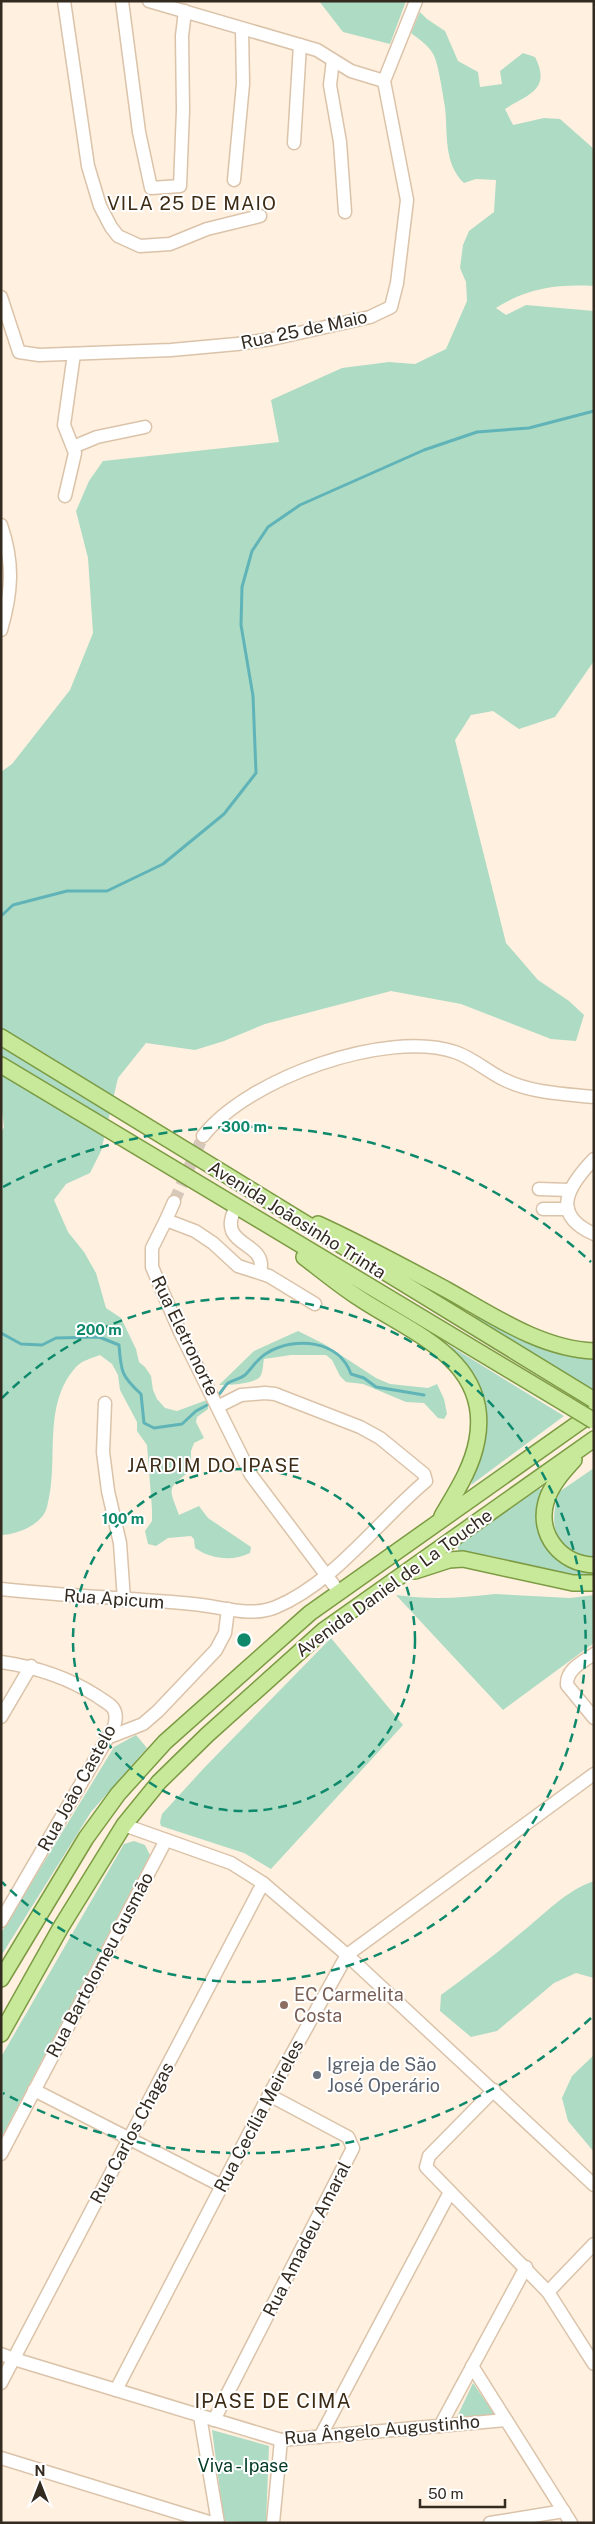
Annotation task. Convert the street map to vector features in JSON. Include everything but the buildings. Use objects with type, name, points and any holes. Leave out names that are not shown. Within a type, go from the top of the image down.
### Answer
[{"type":"main road","name":"Avenida Joãosinho Trinta","points":[[1,1037],[594,1400]]},
{"type":"main road","name":"Avenida Joãosinho Trinta","points":[[1,1066],[594,1421]]},
{"type":"main road","points":[[268,1201],[359,1241],[532,1336],[574,1350],[594,1351]]},
{"type":"main road","points":[[260,1221],[356,1296],[436,1345],[453,1360],[466,1377],[477,1408],[478,1439],[462,1483],[439,1521]]},
{"type":"main road","name":"Avenida Daniel de La Touche","points":[[1,1979],[86,1838],[118,1794],[165,1742],[310,1613],[594,1412]]},
{"type":"main road","points":[[593,1439],[555,1482],[546,1502],[544,1520],[549,1538],[563,1556],[582,1565],[594,1565]]},
{"type":"main road","name":"Avenida Daniel de La Touche","points":[[1,2034],[61,1926],[124,1825],[159,1782],[207,1735],[324,1630],[593,1439]]},
{"type":"main road","points":[[399,1576],[448,1560],[463,1559],[573,1583],[594,1583]]},
{"type":"street","points":[[64,1],[88,166],[100,206],[118,236],[140,246],[170,244],[207,229],[260,216]]},
{"type":"street","points":[[122,1],[139,132],[151,188],[180,186],[183,110],[182,36],[185,11]]},
{"type":"street","points":[[149,1],[317,50],[351,71],[384,81],[416,1]]},
{"type":"street","points":[[234,180],[242,84],[242,29]]},
{"type":"street","points":[[294,143],[300,45]]},
{"type":"street","points":[[334,60],[330,85],[340,142],[345,212]]},
{"type":"street","name":"Rua 25 de Maio","points":[[1,297],[20,353],[39,356],[171,350],[272,339],[370,317],[391,307],[397,283],[407,200],[384,81]]},
{"type":"street","points":[[65,496],[74,453],[64,425],[74,354]]},
{"type":"street","points":[[73,447],[97,437],[145,427]]},
{"type":"street","points":[[1,525],[11,580],[11,593],[1,630]]},
{"type":"street","points":[[203,1136],[218,1118],[231,1108],[287,1077],[350,1055],[399,1048],[427,1047],[455,1052],[516,1084],[554,1093],[594,1097]]},
{"type":"street","points":[[594,1159],[570,1190],[568,1209],[575,1223],[594,1234]]},
{"type":"street","points":[[539,1189],[570,1190]]},
{"type":"street","name":"Rua Eletronorte","points":[[174,1202],[152,1248],[152,1267],[180,1332],[211,1390],[252,1475],[339,1592]]},
{"type":"street","points":[[236,1207],[230,1218],[230,1230],[237,1239],[258,1254],[262,1263],[260,1272]]},
{"type":"street","points":[[543,1208],[568,1209]]},
{"type":"street","points":[[166,1220],[195,1231],[213,1243],[238,1266],[260,1272],[315,1304]]},
{"type":"street","name":"Rua Apicum","points":[[1,1589],[195,1604],[256,1611],[275,1607],[326,1576],[426,1482],[424,1474],[380,1438],[329,1413],[265,1393],[241,1395],[218,1406]]},
{"type":"street","points":[[105,1403],[103,1452],[108,1491],[120,1542],[124,1600]]},
{"type":"street","points":[[108,1738],[143,1724],[158,1711],[216,1650],[225,1633],[228,1608]]},
{"type":"street","points":[[594,1654],[571,1670],[567,1685],[594,1718]]},
{"type":"street","name":"Rua João Castelo","points":[[1,1662],[31,1666],[88,1690],[112,1706],[116,1719],[108,1738],[6,1900],[1,1921]]},
{"type":"street","points":[[1,1717],[31,1666]]},
{"type":"street","name":"Rua Cecília Meireles","points":[[116,2390],[269,2095],[347,1954],[594,1774]]},
{"type":"street","points":[[124,1825],[231,1863],[263,1883],[347,1954],[594,2185]]},
{"type":"street","name":"Rua Bartolomeu Gusmão","points":[[1,2154],[166,1840]]},
{"type":"street","name":"Rua Carlos Chagas","points":[[1,2383],[263,1883]]},
{"type":"street","points":[[34,2090],[222,2186]]},
{"type":"street","points":[[494,2090],[429,2156],[426,2167],[526,2267],[548,2292],[594,2364]]},
{"type":"street","name":"Rua Amadeu Amaral","points":[[214,2420],[353,2148],[348,2137],[269,2095]]},
{"type":"street","points":[[320,2437],[450,2192]]},
{"type":"street","points":[[548,2292],[594,2244]]},
{"type":"street","points":[[440,2426],[526,2267]]},
{"type":"street","name":"Rua Ângelo Augustinho","points":[[1,2354],[14,2360],[281,2440],[506,2420]]},
{"type":"street","points":[[472,2366],[571,2523]]},
{"type":"street","points":[[200,2416],[218,2523]]},
{"type":"street","points":[[274,2523],[281,2440]]},
{"type":"street","points":[[1,2458],[212,2523]]},
{"type":"street","points":[[490,2523],[564,2511]]},
{"type":"green space","points":[[319,1],[406,1],[390,44],[343,32]]},
{"type":"green space","points":[[420,12],[445,31],[458,61],[478,72],[480,87],[502,84],[500,71],[523,53],[535,57],[541,77],[539,84],[529,95],[505,109],[513,125],[544,118],[560,119],[594,149],[594,286],[567,286],[543,289],[519,296],[496,308],[506,315],[526,305],[594,311],[594,661],[555,717],[519,729],[493,711],[471,715],[455,740],[506,943],[538,980],[569,1001],[584,1015],[576,1041],[551,1039],[461,1004],[391,991],[265,1024],[224,1041],[195,1050],[146,1043],[118,1078],[101,1151],[90,1173],[66,1184],[54,1200],[68,1232],[84,1252],[96,1273],[106,1308],[121,1318],[136,1349],[139,1362],[151,1376],[153,1390],[157,1399],[165,1408],[177,1411],[207,1400],[208,1409],[197,1417],[196,1422],[204,1438],[194,1443],[191,1451],[191,1470],[177,1481],[172,1489],[179,1515],[199,1506],[208,1518],[251,1547],[250,1553],[236,1558],[208,1555],[195,1548],[194,1539],[191,1536],[168,1538],[156,1546],[148,1544],[145,1531],[152,1521],[152,1509],[147,1445],[137,1431],[137,1422],[120,1390],[118,1375],[112,1364],[100,1355],[84,1361],[76,1367],[65,1382],[59,1399],[53,1434],[51,1489],[45,1513],[35,1523],[22,1531],[1,1535],[1,1133],[4,1127],[1,1103],[1,772],[12,764],[70,690],[93,633],[88,558],[76,511],[89,481],[103,461],[279,442],[271,400],[342,368],[389,362],[415,364],[446,349],[467,301],[466,282],[460,268],[463,245],[469,231],[494,212],[496,180],[476,179],[464,183],[457,175],[448,147],[445,107],[436,63],[428,47],[411,33]]},
{"type":"green space","points":[[477,1313],[519,1336],[547,1348],[594,1357],[594,1390],[472,1324]]},
{"type":"green space","points":[[298,1331],[324,1344],[376,1378],[390,1384],[428,1388],[437,1384],[444,1399],[447,1414],[444,1419],[438,1418],[424,1403],[406,1402],[363,1384],[346,1382],[340,1376],[332,1360],[326,1355],[291,1355],[264,1359],[262,1373],[259,1378],[242,1383],[219,1385],[254,1351]]},
{"type":"green space","points":[[449,1345],[564,1416],[471,1485],[480,1453],[478,1386],[472,1372]]},
{"type":"green space","points":[[594,1468],[594,1559],[581,1557],[570,1552],[562,1545],[557,1536],[554,1515],[559,1492]]},
{"type":"green space","points":[[539,1488],[543,1490],[542,1524],[546,1545],[561,1558],[594,1570],[594,1578],[560,1573],[493,1556],[459,1553],[457,1545]]},
{"type":"green space","points":[[495,1594],[570,1598],[594,1595],[594,1643],[503,1710],[396,1595],[446,1598]]},
{"type":"green space","points":[[331,1638],[403,1725],[271,1869],[244,1853],[161,1826],[162,1814],[204,1768]]},
{"type":"green space","points":[[136,1735],[147,1748],[91,1812],[1,1956],[1,1933],[114,1747]]},
{"type":"green space","points":[[134,1841],[145,1845],[150,1855],[1,2138],[1,2057],[124,1844]]},
{"type":"green space","points":[[594,1881],[594,1978],[576,1973],[554,1983],[497,2031],[471,2037],[440,2011],[441,1995],[556,1903],[584,1885]]},
{"type":"green space","points":[[594,2055],[594,2152],[568,2121],[562,2098],[572,2076]]},
{"type":"green space","points":[[473,2383],[495,2415],[457,2417]]},
{"type":"green space","name":"Viva - Ipase","points":[[212,2430],[269,2446],[266,2523],[224,2521]]},
{"type":"waterway","points":[[1,916],[13,905],[67,891],[107,891],[163,864],[224,814],[256,773],[253,696],[241,625],[242,587],[252,551],[268,527],[300,505],[424,450],[477,432],[529,428],[594,411]]},
{"type":"waterway","points":[[1,1333],[21,1344],[42,1345],[56,1338],[99,1337],[119,1345],[123,1372],[129,1382],[141,1394],[144,1423],[154,1428],[182,1424],[196,1411],[211,1403]]},
{"type":"waterway","points":[[216,1398],[228,1383],[245,1375],[267,1353],[290,1344],[303,1343],[315,1344],[337,1354],[351,1374],[364,1378],[376,1387],[424,1395]]},
{"type":"tunnel","points":[[174,1202],[203,1136]]},
{"type":"place","name":"EC Carmelita Costa","points":[[284,2005]]},
{"type":"place","name":"Igreja de São José Operário","points":[[317,2075]]},
{"type":"district","name":"VILA 25 DE MAIO","points":[[192,203]]},
{"type":"district","name":"JARDIM DO IPASE","points":[[214,1465]]},
{"type":"district","name":"IPASE DE CIMA","points":[[273,2401]]}]
